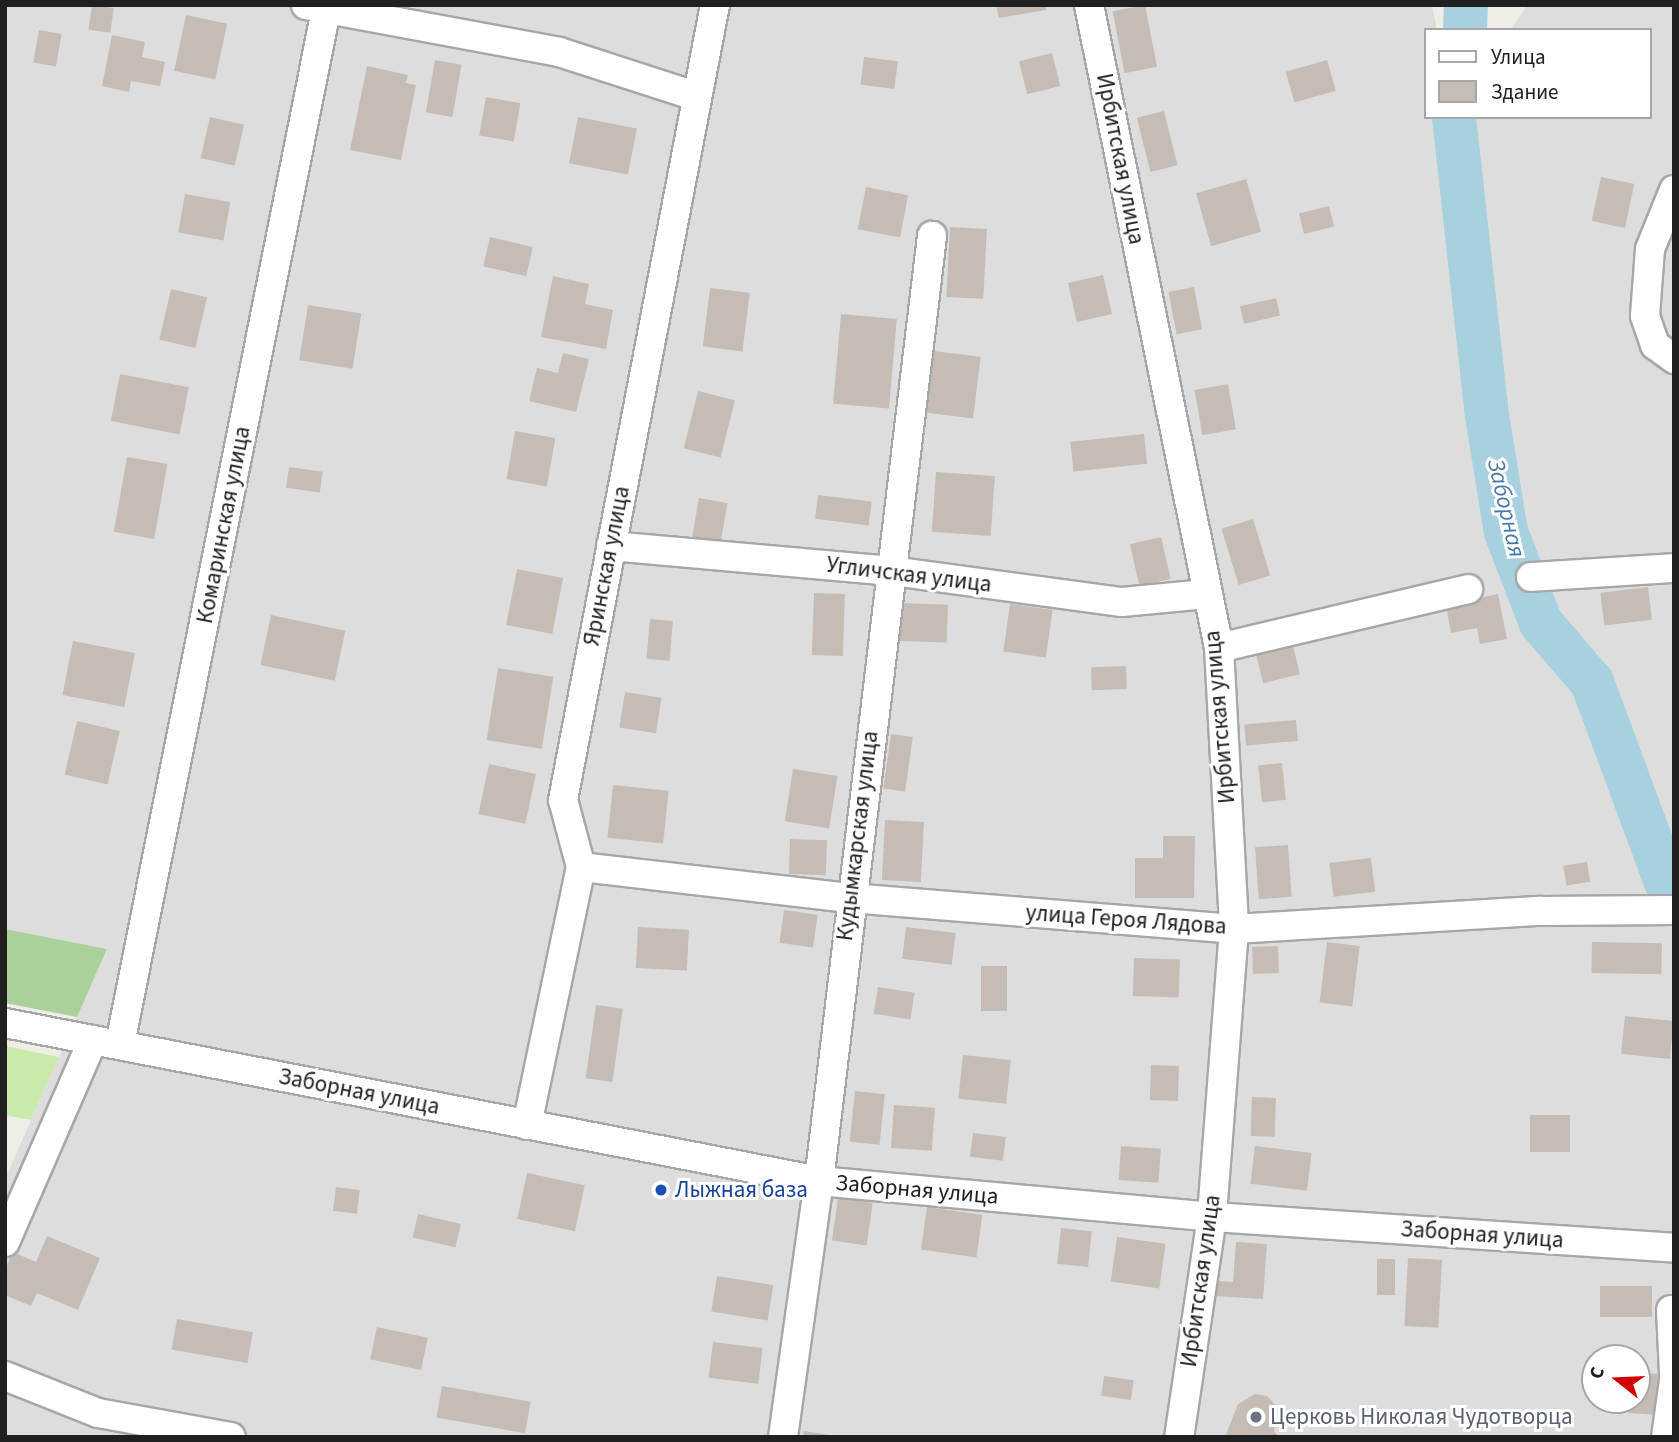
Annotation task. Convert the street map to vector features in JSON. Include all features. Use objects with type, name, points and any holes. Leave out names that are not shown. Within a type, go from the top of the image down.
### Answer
[{"type":"street","name":"Яринская улица","points":[[527,1125],[581,867],[563,800],[695,96],[715,5]]},
{"type":"street","name":"Ирбитская улица","points":[[1089,5],[1219,648],[1234,929],[1212,1217],[1180,1437]]},
{"type":"street","points":[[320,7],[559,52],[695,96]]},
{"type":"street","name":"Комаринская улица","points":[[5,1242],[107,1042],[320,7]]},
{"type":"street","points":[[1674,190],[1650,249],[1645,316],[1655,345],[1674,359]]},
{"type":"street","name":"Кудымкарская улица","points":[[783,1437],[819,1181],[850,898],[932,236]]},
{"type":"street","name":"Угличская улица","points":[[611,546],[891,571],[1122,602],[1207,594]]},
{"type":"street","points":[[1531,577],[1674,568]]},
{"type":"street","points":[[1219,648],[1468,589]]},
{"type":"street","name":"улица Героя Лядова","points":[[581,867],[850,898],[1234,929],[1540,911],[1674,911]]},
{"type":"street","name":"Заборная улица","points":[[5,1023],[819,1181],[1212,1217],[1674,1248]]},
{"type":"street","points":[[1671,1310],[1674,1374]]},
{"type":"street","points":[[5,1376],[98,1413],[230,1437]]},
{"type":"street","points":[[1666,1437],[1674,1381]]},
{"type":"shaded area","points":[[5,5],[1432,5],[1437,28],[1424,28],[1424,119],[1651,119],[1651,28],[1512,28],[1527,5],[1674,5],[1674,1437],[5,1437],[5,1179],[107,949],[5,929]]},
{"type":"green space","points":[[5,929],[107,949],[77,1017],[5,1003]]},
{"type":"green space","points":[[5,1046],[59,1057],[31,1120],[5,1115]]},
{"type":"building","points":[[92,5],[114,8],[110,33],[89,30]]},
{"type":"building","points":[[996,5],[1045,5],[1046,10],[999,18]]},
{"type":"building","points":[[1145,5],[1157,67],[1125,73],[1113,11]]},
{"type":"building","points":[[186,15],[227,24],[215,79],[174,71]]},
{"type":"building","points":[[39,30],[62,34],[56,66],[33,62]]},
{"type":"building","points":[[112,35],[145,42],[142,57],[165,62],[160,86],[131,81],[129,92],[102,86]]},
{"type":"building","points":[[1052,53],[1060,86],[1027,94],[1019,61]]},
{"type":"building","points":[[864,57],[898,61],[894,89],[861,85]]},
{"type":"building","points":[[435,60],[462,65],[452,117],[426,112]]},
{"type":"building","points":[[1327,60],[1336,91],[1294,103],[1286,72]]},
{"type":"building","points":[[367,66],[408,75],[406,83],[416,85],[401,160],[350,150]]},
{"type":"building","points":[[486,97],[520,103],[514,141],[479,135]]},
{"type":"building","points":[[1164,111],[1178,165],[1150,172],[1137,118]]},
{"type":"building","points":[[210,117],[244,125],[235,166],[201,158]]},
{"type":"building","points":[[578,117],[637,128],[628,175],[569,163]]},
{"type":"building","points":[[1601,177],[1634,184],[1625,228],[1592,221]]},
{"type":"building","points":[[1246,179],[1261,232],[1211,246],[1196,193]]},
{"type":"building","points":[[866,187],[908,195],[900,237],[858,229]]},
{"type":"building","points":[[185,194],[230,202],[224,240],[178,232]]},
{"type":"building","points":[[1329,206],[1334,226],[1304,234],[1299,213]]},
{"type":"building","points":[[950,227],[987,229],[983,299],[946,297]]},
{"type":"building","points":[[490,237],[533,247],[526,276],[483,266]]},
{"type":"building","points":[[1103,275],[1112,314],[1077,322],[1068,283]]},
{"type":"building","points":[[553,276],[589,284],[585,304],[613,310],[606,349],[541,337]]},
{"type":"building","points":[[1194,287],[1202,329],[1177,334],[1168,292]]},
{"type":"building","points":[[710,288],[750,293],[743,351],[703,347]]},
{"type":"building","points":[[171,289],[207,297],[195,348],[159,340]]},
{"type":"building","points":[[1276,298],[1280,316],[1244,324],[1240,306]]},
{"type":"building","points":[[308,305],[361,313],[353,369],[299,360]]},
{"type":"building","points":[[841,314],[897,319],[889,409],[833,404]]},
{"type":"building","points":[[933,351],[981,357],[973,418],[925,413]]},
{"type":"building","points":[[563,353],[589,359],[576,412],[529,401],[537,368],[558,373]]},
{"type":"building","points":[[120,374],[189,387],[180,434],[111,421]]},
{"type":"building","points":[[1228,384],[1236,429],[1203,435],[1195,390]]},
{"type":"building","points":[[698,391],[735,400],[721,457],[684,448]]},
{"type":"building","points":[[515,431],[555,438],[547,486],[506,479]]},
{"type":"building","points":[[1144,434],[1147,464],[1074,472],[1070,442]]},
{"type":"building","points":[[127,457],[167,464],[154,539],[114,532]]},
{"type":"building","points":[[289,467],[323,472],[320,493],[286,488]]},
{"type":"building","points":[[936,472],[995,476],[991,536],[932,532]]},
{"type":"building","points":[[818,495],[872,502],[869,525],[815,519]]},
{"type":"building","points":[[699,498],[728,503],[721,542],[692,537]]},
{"type":"building","points":[[1253,519],[1270,575],[1239,585],[1221,529]]},
{"type":"building","points":[[1161,537],[1171,579],[1139,586],[1130,544]]},
{"type":"building","points":[[517,569],[563,578],[552,634],[506,625]]},
{"type":"building","points":[[1648,587],[1652,620],[1604,626],[1600,593]]},
{"type":"building","points":[[814,593],[845,594],[843,656],[812,655]]},
{"type":"building","points":[[1498,594],[1507,639],[1480,644],[1477,628],[1451,633],[1446,605]]},
{"type":"building","points":[[901,603],[948,605],[947,643],[900,641]]},
{"type":"building","points":[[1010,604],[1053,610],[1046,658],[1003,652]]},
{"type":"building","points":[[271,615],[345,631],[335,681],[260,665]]},
{"type":"building","points":[[650,619],[673,621],[669,661],[647,659]]},
{"type":"building","points":[[73,641],[135,653],[124,707],[63,695]]},
{"type":"building","points":[[1293,646],[1300,674],[1263,683],[1256,655]]},
{"type":"building","points":[[1126,666],[1127,689],[1092,690],[1091,667]]},
{"type":"building","points":[[498,668],[553,677],[542,749],[487,740]]},
{"type":"building","points":[[625,692],[662,698],[656,733],[619,728]]},
{"type":"building","points":[[1296,720],[1298,741],[1246,745],[1244,725]]},
{"type":"building","points":[[77,721],[120,731],[107,784],[65,775]]},
{"type":"building","points":[[891,734],[913,737],[905,792],[883,788]]},
{"type":"building","points":[[1282,763],[1286,800],[1262,802],[1258,766]]},
{"type":"building","points":[[489,764],[536,774],[525,824],[478,814]]},
{"type":"building","points":[[793,769],[837,776],[829,828],[785,821]]},
{"type":"building","points":[[613,785],[669,791],[663,844],[607,838]]},
{"type":"building","points":[[885,820],[924,822],[921,882],[882,880]]},
{"type":"building","points":[[1163,836],[1195,836],[1194,898],[1135,898],[1135,858],[1163,858]]},
{"type":"building","points":[[790,839],[827,840],[826,875],[789,874]]},
{"type":"building","points":[[1288,845],[1292,897],[1259,899],[1255,847]]},
{"type":"building","points":[[1371,858],[1375,892],[1333,897],[1329,863]]},
{"type":"building","points":[[1587,862],[1590,882],[1566,886],[1563,866]]},
{"type":"building","points":[[784,910],[818,915],[813,947],[779,943]]},
{"type":"building","points":[[638,927],[689,930],[687,971],[636,968]]},
{"type":"building","points":[[906,927],[956,933],[952,965],[902,959]]},
{"type":"building","points":[[1327,942],[1360,946],[1352,1007],[1320,1003]]},
{"type":"building","points":[[1592,942],[1662,943],[1661,974],[1591,973]]},
{"type":"building","points":[[1278,946],[1279,973],[1253,974],[1252,947]]},
{"type":"building","points":[[1134,958],[1180,960],[1179,998],[1133,996]]},
{"type":"building","points":[[981,966],[1007,966],[1007,1011],[981,1011]]},
{"type":"building","points":[[878,987],[915,993],[910,1019],[874,1014]]},
{"type":"building","points":[[596,1005],[623,1009],[612,1082],[586,1078]]},
{"type":"building","points":[[1625,1016],[1674,1021],[1670,1059],[1621,1054]]},
{"type":"building","points":[[963,1055],[1011,1060],[1006,1104],[958,1099]]},
{"type":"building","points":[[1151,1065],[1179,1066],[1178,1101],[1150,1100]]},
{"type":"building","points":[[855,1091],[885,1094],[880,1145],[850,1142]]},
{"type":"building","points":[[1252,1097],[1276,1098],[1275,1137],[1251,1136]]},
{"type":"building","points":[[894,1105],[935,1108],[932,1151],[891,1148]]},
{"type":"building","points":[[1530,1115],[1570,1115],[1570,1152],[1530,1152]]},
{"type":"building","points":[[973,1133],[1006,1137],[1003,1161],[970,1157]]},
{"type":"building","points":[[1121,1146],[1161,1149],[1159,1183],[1119,1180]]},
{"type":"building","points":[[1255,1146],[1312,1153],[1307,1191],[1250,1184]]},
{"type":"building","points":[[527,1173],[585,1185],[575,1231],[517,1219]]},
{"type":"building","points":[[336,1187],[360,1190],[357,1214],[333,1211]]},
{"type":"building","points":[[838,1198],[873,1203],[867,1245],[832,1241]]},
{"type":"building","points":[[927,1207],[982,1215],[976,1257],[921,1250]]},
{"type":"building","points":[[418,1214],[461,1224],[455,1247],[413,1237]]},
{"type":"building","points":[[1061,1228],[1092,1231],[1088,1267],[1057,1264]]},
{"type":"building","points":[[47,1236],[100,1258],[78,1310],[37,1293],[31,1306],[5,1295],[5,1270],[13,1252],[36,1262]]},
{"type":"building","points":[[1117,1237],[1166,1244],[1159,1288],[1111,1282]]},
{"type":"building","points":[[1236,1242],[1267,1244],[1263,1299],[1215,1296],[1216,1281],[1233,1282]]},
{"type":"building","points":[[1408,1258],[1442,1260],[1438,1328],[1404,1326]]},
{"type":"building","points":[[1377,1259],[1395,1259],[1395,1295],[1377,1295]]},
{"type":"building","points":[[717,1276],[773,1285],[768,1320],[711,1312]]},
{"type":"building","points":[[1600,1286],[1652,1286],[1652,1317],[1600,1317]]},
{"type":"building","points":[[177,1319],[253,1332],[247,1363],[172,1350]]},
{"type":"building","points":[[377,1327],[428,1338],[421,1370],[370,1359]]},
{"type":"building","points":[[713,1342],[763,1348],[758,1384],[709,1378]]},
{"type":"building","points":[[1651,1374],[1662,1374],[1660,1415],[1644,1414],[1651,1414]]},
{"type":"building","points":[[1104,1376],[1134,1380],[1131,1400],[1101,1396]]},
{"type":"building","points":[[442,1386],[531,1402],[525,1433],[436,1418]]},
{"type":"building","name":"Церковь Николая Чудотворца","points":[[1255,1394],[1267,1396],[1276,1406],[1274,1431],[1279,1437],[1225,1437],[1238,1404]]},
{"type":"building","points":[[804,1431],[829,1435],[829,1437],[803,1437]]},
{"type":"waterway","name":"Заборная","points":[[1465,28],[1466,5]]},
{"type":"waterway","name":"Заборная","points":[[1454,119],[1486,409],[1506,532],[1541,623],[1592,682],[1674,904]]},
{"type":"place","name":"Лыжная база","points":[[661,1190]]},
{"type":"place","name":"Церковь Николая Чудотворца","points":[[1256,1417]]}]
